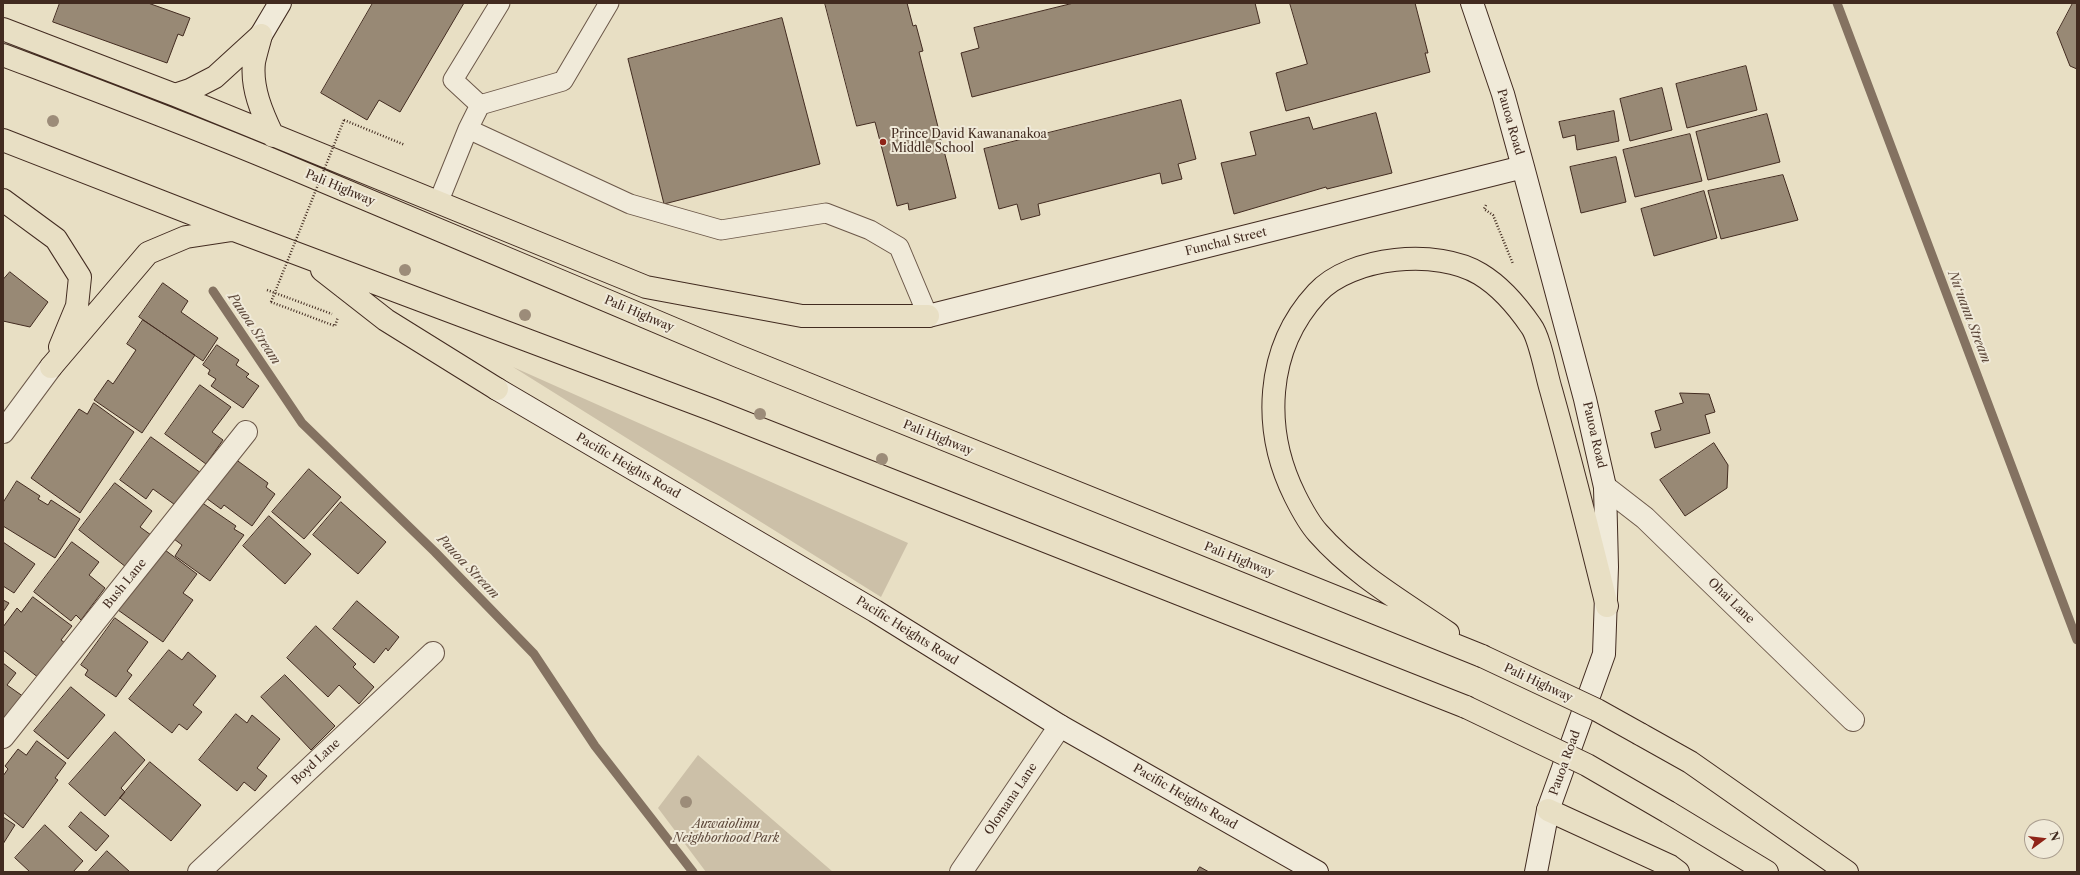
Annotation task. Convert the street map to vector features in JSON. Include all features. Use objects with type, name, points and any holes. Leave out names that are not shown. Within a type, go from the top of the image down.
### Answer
[{"type":"highway","points":[[3,28],[175,95],[646,287],[802,316],[928,316]]},
{"type":"highway","points":[[175,95],[190,90],[215,77],[261,34]]},
{"type":"highway","points":[[261,34],[254,62],[255,81],[260,109],[274,136]]},
{"type":"highway","name":"Pali Highway","points":[[3,55],[133,104],[292,168],[999,463],[1482,656],[1597,710],[1690,762],[1847,872]]},
{"type":"highway","points":[[3,140],[234,230],[713,410],[1466,707],[1587,765],[1767,872]]},
{"type":"highway","points":[[3,200],[56,239],[80,277],[77,306],[51,367]]},
{"type":"highway","points":[[51,367],[148,253],[186,237],[234,230]]},
{"type":"highway","points":[[306,256],[386,320],[497,389]]},
{"type":"highway","points":[[1482,656],[1376,584],[1317,532],[1302,511],[1280,461],[1274,425],[1273,388],[1278,361],[1290,330],[1317,292],[1332,281],[1361,267],[1382,261],[1420,259],[1446,261],[1480,274],[1510,300],[1533,328],[1578,486],[1607,606]]},
{"type":"highway","points":[[1548,810],[1670,866],[1678,872]]},
{"type":"main road","points":[[261,34],[280,3]]},
{"type":"main road","name":"Pauoa Road","points":[[1472,3],[1503,94],[1587,406],[1605,487],[1607,606],[1604,654],[1548,810],[1536,872]]},
{"type":"main road","name":"Funchal Street","points":[[928,316],[1523,167]]},
{"type":"main road","points":[[3,432],[51,367]]},
{"type":"main road","name":"Pacific Heights Road","points":[[497,389],[875,611],[1060,726],[1317,872]]},
{"type":"main road","name":"Bush Lane","points":[[3,737],[246,432]]},
{"type":"main road","name":"Ohai Lane","points":[[1605,487],[1645,518],[1853,720]]},
{"type":"main road","name":"Boyd Lane","points":[[199,872],[433,653]]},
{"type":"main road","name":"Olomana Lane","points":[[961,872],[1060,726]]},
{"type":"lane","points":[[480,105],[453,80],[500,3]]},
{"type":"lane","points":[[438,203],[468,129],[480,105],[563,81],[609,3]]},
{"type":"lane","points":[[468,129],[630,204],[721,230],[826,213],[870,230],[899,247],[928,316]]},
{"type":"path","points":[[267,290],[338,316],[334,326],[271,302],[344,120],[405,145]]},
{"type":"path","points":[[1486,205],[1484,209],[1493,215],[1514,269]]},
{"type":"green space","points":[[513,367],[908,543],[881,597]]},
{"type":"green space","name":"Auwaiolimu Neighborhood Park","points":[[698,755],[833,872],[706,872],[658,808]]},
{"type":"building","points":[[60,3],[148,3],[190,18],[183,36],[178,34],[167,63],[53,22]]},
{"type":"building","points":[[373,3],[464,3],[400,112],[379,100],[367,120],[321,93]]},
{"type":"building","points":[[825,3],[907,3],[913,26],[916,25],[923,51],[919,52],[956,198],[909,210],[908,203],[897,206],[875,122],[857,126]]},
{"type":"building","points":[[1074,3],[1255,3],[1260,23],[972,97],[961,53],[979,48],[974,28]]},
{"type":"building","points":[[1290,3],[1415,3],[1428,53],[1425,53],[1430,72],[1286,111],[1276,73],[1307,64]]},
{"type":"building","points":[[2073,3],[2077,3],[2077,69],[2070,66],[2057,33]]},
{"type":"building","points":[[782,18],[820,164],[664,204],[628,59]]},
{"type":"building","points":[[1746,66],[1757,110],[1687,128],[1676,84]]},
{"type":"building","points":[[1662,88],[1672,130],[1630,141],[1620,99]]},
{"type":"building","points":[[1181,100],[1196,159],[1178,164],[1182,179],[1162,184],[1160,173],[1038,204],[1040,215],[1021,220],[1017,204],[999,209],[984,149]]},
{"type":"building","points":[[1614,111],[1619,141],[1577,150],[1575,135],[1563,138],[1559,122]]},
{"type":"building","points":[[1376,113],[1392,173],[1327,189],[1326,187],[1234,214],[1221,163],[1256,155],[1250,132],[1309,117],[1313,129]]},
{"type":"building","points":[[1767,114],[1780,162],[1708,180],[1696,132]]},
{"type":"building","points":[[1690,134],[1702,181],[1635,197],[1623,150]]},
{"type":"building","points":[[1616,157],[1626,202],[1581,213],[1570,167]]},
{"type":"building","points":[[1783,175],[1798,220],[1721,239],[1708,191]]},
{"type":"building","points":[[1704,191],[1717,238],[1654,256],[1641,209]]},
{"type":"building","points":[[10,272],[48,302],[30,327],[3,321],[3,280]]},
{"type":"building","points":[[163,283],[188,301],[181,312],[218,338],[203,361],[139,317]]},
{"type":"building","points":[[143,320],[195,355],[142,433],[94,400],[108,380],[113,384],[136,350],[127,344]]},
{"type":"building","points":[[217,345],[239,360],[236,365],[249,374],[246,377],[259,386],[243,408],[211,386],[216,379],[208,374],[210,370],[203,365]]},
{"type":"building","points":[[200,385],[231,407],[212,432],[223,440],[206,464],[165,434]]},
{"type":"building","points":[[1680,393],[1709,394],[1715,412],[1705,415],[1710,433],[1655,448],[1651,433],[1661,430],[1655,411],[1683,403]]},
{"type":"building","points":[[94,403],[134,432],[80,513],[31,478],[79,409],[87,414]]},
{"type":"building","points":[[151,437],[201,473],[178,507],[153,489],[146,499],[120,480]]},
{"type":"building","points":[[1714,443],[1728,465],[1727,488],[1685,516],[1660,480]]},
{"type":"building","points":[[231,456],[268,483],[266,487],[275,494],[252,526],[224,505],[221,509],[202,495]]},
{"type":"building","points":[[309,469],[341,497],[304,539],[272,512]]},
{"type":"building","points":[[17,481],[40,496],[38,499],[48,505],[51,500],[80,519],[55,558],[3,526],[3,503]]},
{"type":"building","points":[[115,483],[152,511],[140,527],[151,535],[126,567],[79,530]]},
{"type":"building","points":[[201,502],[236,526],[234,529],[244,535],[210,581],[175,556],[182,545],[174,539]]},
{"type":"building","points":[[341,502],[386,542],[358,574],[313,535]]},
{"type":"building","points":[[269,516],[311,554],[285,584],[243,546]]},
{"type":"building","points":[[3,542],[35,564],[14,593],[3,586]]},
{"type":"building","points":[[72,542],[99,562],[89,575],[105,588],[81,620],[76,615],[71,621],[34,592]]},
{"type":"building","points":[[161,547],[197,574],[183,593],[193,600],[163,642],[118,610]]},
{"type":"building","points":[[33,597],[72,626],[61,640],[65,643],[39,678],[3,650],[3,627],[17,608],[21,612]]},
{"type":"building","points":[[3,600],[9,603],[3,612]]},
{"type":"building","points":[[357,601],[399,637],[388,651],[386,648],[374,663],[333,629]]},
{"type":"building","points":[[115,618],[148,642],[127,671],[132,675],[116,697],[85,675],[88,670],[81,665]]},
{"type":"building","points":[[316,626],[356,664],[353,667],[374,687],[359,704],[339,685],[328,697],[287,658]]},
{"type":"building","points":[[169,650],[182,660],[188,652],[216,676],[193,705],[202,712],[187,730],[179,724],[172,733],[129,699]]},
{"type":"building","points":[[3,663],[16,673],[7,685],[24,697],[3,729]]},
{"type":"building","points":[[285,675],[335,726],[311,750],[261,697]]},
{"type":"building","points":[[71,687],[105,715],[68,759],[34,731]]},
{"type":"building","points":[[236,714],[247,723],[252,715],[280,739],[257,768],[267,776],[255,791],[244,782],[237,791],[199,760]]},
{"type":"building","points":[[115,732],[145,760],[121,788],[125,792],[105,816],[69,784]]},
{"type":"building","points":[[37,741],[66,763],[55,778],[58,780],[23,828],[3,812],[3,776],[8,769],[5,766],[18,749],[26,755]]},
{"type":"building","points":[[150,762],[201,805],[171,841],[120,798]]},
{"type":"building","points":[[81,812],[109,836],[96,851],[69,827]]},
{"type":"building","points":[[3,817],[15,825],[3,844]]},
{"type":"building","points":[[45,825],[83,861],[73,872],[30,872],[15,858]]},
{"type":"building","points":[[107,851],[130,872],[88,872]]},
{"type":"building","points":[[1200,867],[1209,872],[1197,872]]},
{"type":"waterway","name":"Nuʻuanu Stream","points":[[1837,3],[2077,640]]},
{"type":"waterway","name":"Pauoa Stream","points":[[213,291],[302,423],[435,552],[534,654],[595,746],[693,872]]},
{"type":"place","name":"Prince David Kawananakoa Middle School","points":[[883,142]]}]
